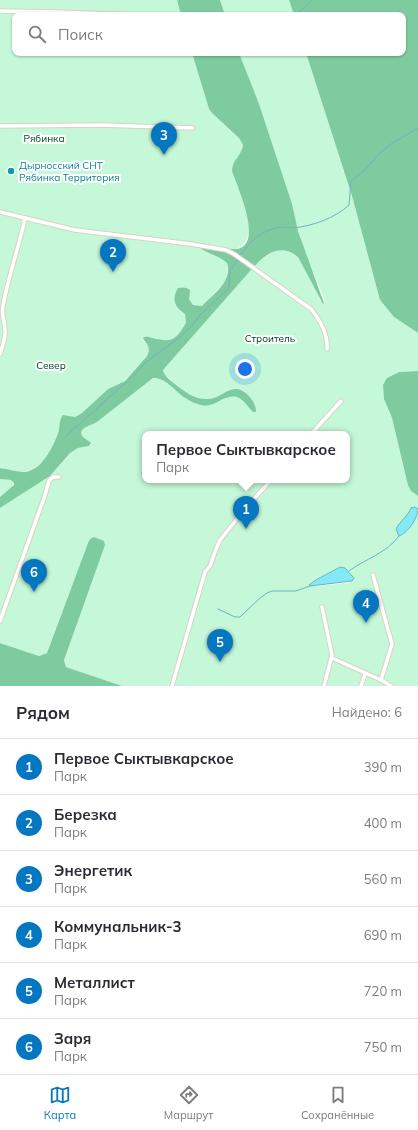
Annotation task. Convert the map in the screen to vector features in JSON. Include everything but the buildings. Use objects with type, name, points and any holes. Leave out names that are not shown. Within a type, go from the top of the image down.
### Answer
[{"type":"street","points":[[0,11],[64,12]]},
{"type":"street","points":[[0,126],[193,128]]},
{"type":"street","points":[[0,212],[75,230],[191,244],[226,250],[234,254],[311,309],[325,333],[327,349]]},
{"type":"street","points":[[0,354],[6,331],[2,316],[2,308],[25,218]]},
{"type":"street","points":[[314,431],[341,401]]},
{"type":"street","points":[[0,620],[49,481],[53,477],[59,477]]},
{"type":"street","points":[[172,686],[205,572],[210,566],[218,544],[245,509],[268,483]]},
{"type":"street","points":[[373,575],[392,644],[380,680]]},
{"type":"street","points":[[322,607],[328,630],[332,658],[324,686]]},
{"type":"street","points":[[332,658],[391,686]]},
{"type":"street","points":[[362,686],[365,674]]},
{"type":"green space","points":[[0,0],[177,0],[180,12],[12,12],[12,56],[193,56],[209,109],[239,138],[243,145],[241,153],[236,158],[250,230],[246,240],[236,249],[199,243],[203,250],[227,263],[228,277],[202,306],[193,305],[189,299],[180,311],[185,314],[186,323],[176,337],[168,341],[144,341],[148,346],[149,351],[147,356],[124,381],[108,389],[82,413],[75,417],[61,417],[58,432],[51,449],[41,463],[35,468],[21,472],[0,468]]},
{"type":"green space","points":[[177,0],[220,0],[224,12],[180,12]]},
{"type":"green space","points":[[220,0],[289,0],[293,12],[224,12]]},
{"type":"green space","points":[[289,0],[418,0],[418,333],[394,317],[380,300],[352,196],[307,56],[406,56],[406,12],[293,12]]},
{"type":"green space","points":[[193,56],[240,56],[259,104],[292,204],[298,231],[324,303],[323,304],[298,257],[284,251],[272,252],[267,255],[251,270],[163,370],[171,381],[197,398],[206,399],[217,397],[232,389],[242,391],[253,401],[256,412],[253,412],[237,397],[228,398],[206,406],[198,404],[190,401],[162,380],[153,378],[97,422],[83,429],[81,434],[91,443],[89,446],[78,448],[70,453],[50,476],[0,508],[0,497],[14,485],[14,483],[11,480],[0,479],[0,468],[25,472],[37,467],[46,457],[53,445],[63,415],[75,417],[82,413],[108,389],[125,381],[147,356],[149,351],[148,346],[143,338],[147,337],[169,340],[176,337],[186,323],[185,314],[175,303],[175,296],[178,288],[187,288],[190,290],[189,299],[193,305],[202,306],[225,282],[228,270],[227,263],[198,246],[199,243],[236,249],[244,245],[248,238],[249,227],[247,214],[232,171],[234,163],[241,152],[243,145],[239,138],[209,109]]},
{"type":"green space","name":"Строитель","points":[[240,56],[307,56],[352,196],[380,300],[394,317],[418,333],[418,371],[399,372],[387,378],[389,412],[392,418],[411,491],[418,496],[418,686],[122,686],[66,667],[64,660],[88,543],[47,653],[39,656],[0,643],[0,508],[50,476],[70,453],[78,448],[89,446],[91,443],[83,437],[83,429],[97,422],[153,378],[160,379],[206,406],[235,396],[256,406],[243,390],[231,390],[211,399],[201,399],[182,389],[166,376],[163,370],[251,270],[267,255],[272,252],[284,251],[298,257],[323,304],[325,301],[307,257]],"holes":[[[333,571],[354,578],[349,583],[316,586],[312,583]]]},
{"type":"green space","points":[[418,371],[418,496],[411,491],[408,485],[392,418],[384,399],[383,385],[387,378],[399,372]]},
{"type":"green space","points":[[0,479],[11,480],[14,483],[12,487],[0,497]]},
{"type":"green space","points":[[94,537],[104,541],[105,545],[64,660],[66,667],[122,686],[0,686],[0,643],[39,656],[47,653],[88,543],[90,539]]},
{"type":"water","points":[[415,507],[418,509],[418,513],[414,521],[406,532],[399,536],[396,529],[411,508]]},
{"type":"water","points":[[340,567],[345,568],[354,578],[352,581],[309,585],[321,577]]},
{"type":"waterway","points":[[299,12],[312,0]]},
{"type":"waterway","points":[[240,256],[247,246],[269,230],[277,227],[293,228],[323,221],[343,210],[349,205],[351,181],[365,170],[379,154],[391,144],[418,128]]},
{"type":"waterway","points":[[66,436],[131,378],[146,362],[180,337],[192,326],[200,315],[229,288],[230,271],[238,259]]},
{"type":"waterway","points":[[349,571],[388,547],[399,536]]},
{"type":"waterway","points":[[218,609],[235,617],[240,617],[267,593],[272,591],[296,591],[310,586]]},
{"type":"place","name":"Энергетик","points":[[164,155]]},
{"type":"place","name":"Дырносский СНТ Рябинка Территория","points":[[11,171]]},
{"type":"place","name":"Березка","points":[[113,272]]},
{"type":"place","name":"Первое Сыктывкарское","points":[[246,529]]},
{"type":"place","name":"Заря","points":[[34,592]]},
{"type":"place","name":"Коммунальник-3","points":[[366,623]]},
{"type":"place","name":"Металлист","points":[[220,662]]},
{"type":"park label","name":"Рябинка","points":[[44,138]]},
{"type":"park label","name":"Север","points":[[51,365]]}]
